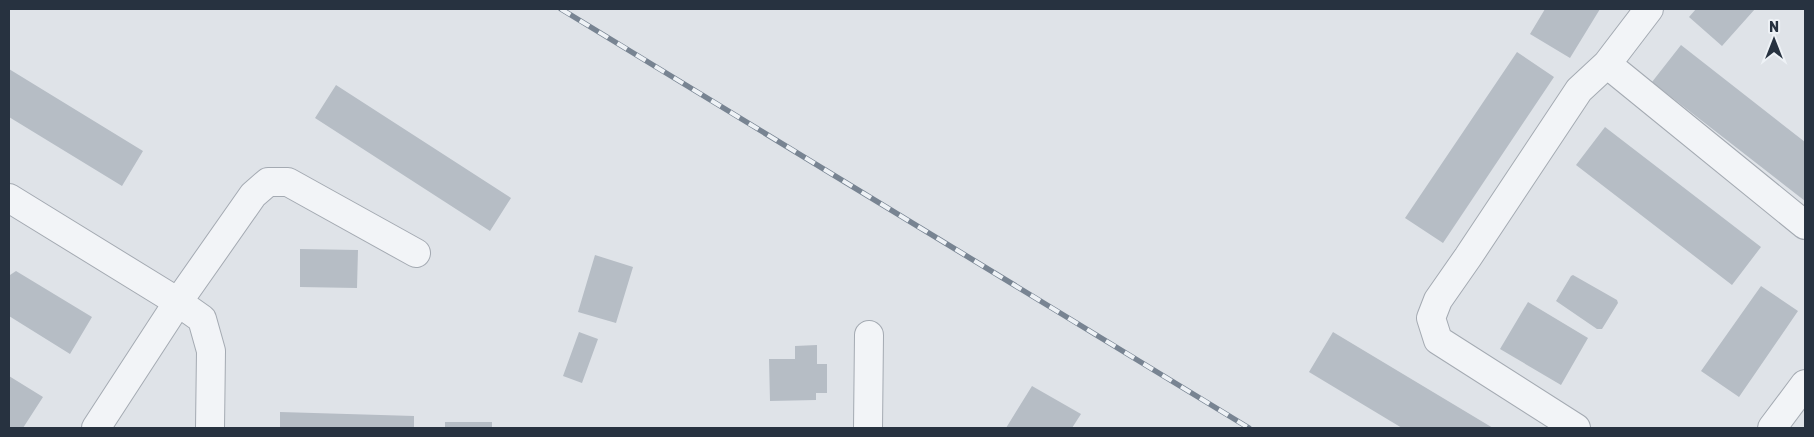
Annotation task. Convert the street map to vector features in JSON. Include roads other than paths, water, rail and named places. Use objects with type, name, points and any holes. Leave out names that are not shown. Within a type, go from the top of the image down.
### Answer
[{"type":"street","points":[[1576,428],[1438,340],[1431,318],[1438,300],[1560,116],[1579,90],[1607,64],[1649,9]]},
{"type":"street","points":[[1607,64],[1805,225]]},
{"type":"street","points":[[96,428],[178,302],[253,195],[268,182],[288,182],[416,253]]},
{"type":"street","points":[[9,198],[178,302],[202,319],[211,351],[210,428]]},
{"type":"street","points":[[868,428],[869,335]]},
{"type":"street","points":[[1772,428],[1805,384]]},
{"type":"railway","points":[[561,9],[1249,428]]}]
